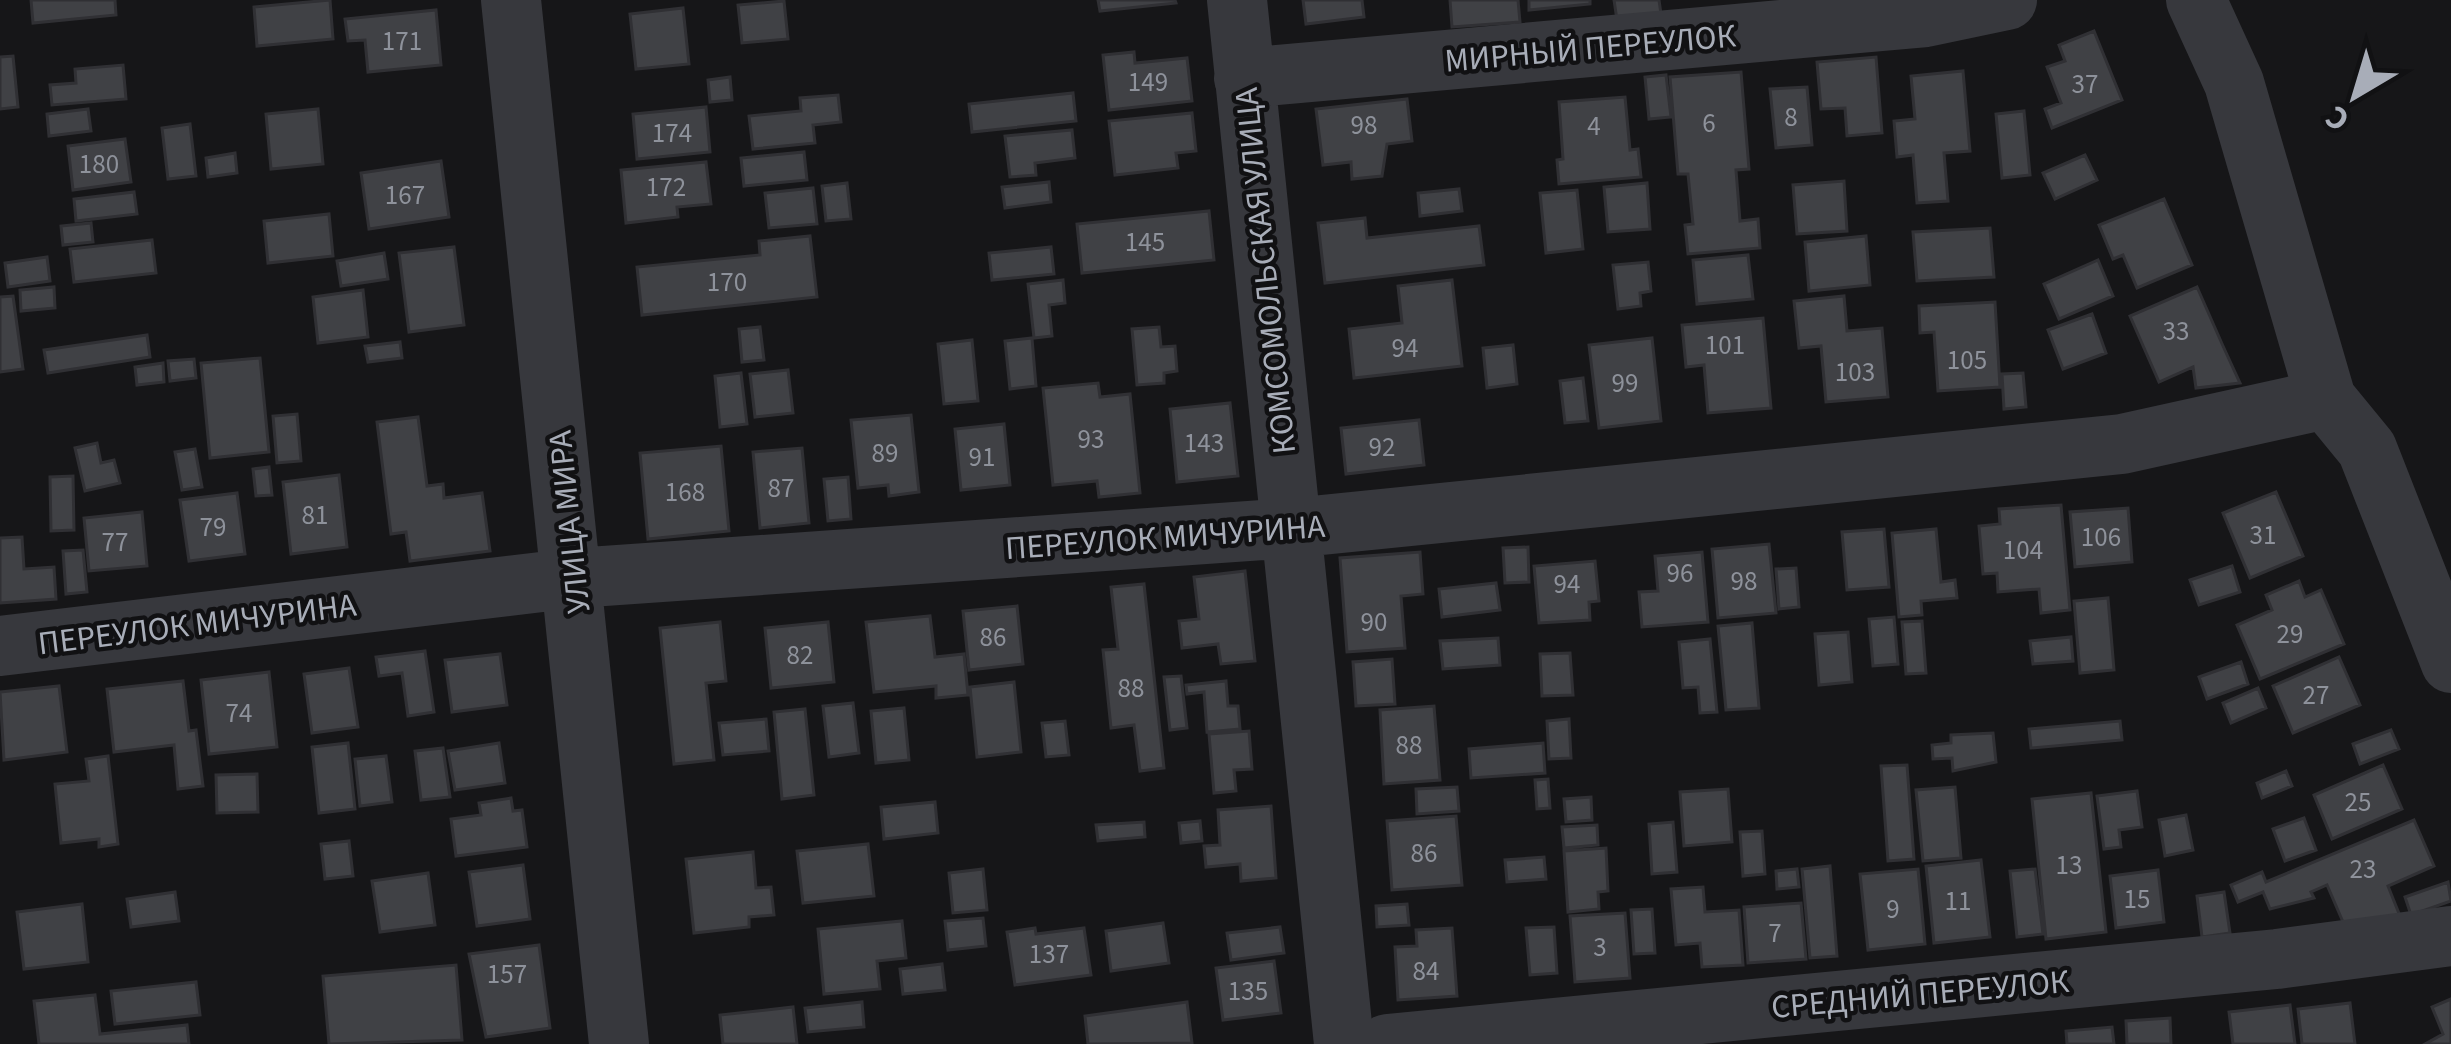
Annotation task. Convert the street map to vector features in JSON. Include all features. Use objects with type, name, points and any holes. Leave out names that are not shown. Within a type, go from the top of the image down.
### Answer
[{"type":"street","name":"УЛИЦА МИРА","points":[[511,0],[575,578],[620,1044]]},
{"type":"street","name":"КОМСОМОЛЬСКАЯ УЛИЦА","points":[[1238,0],[1344,1044]]},
{"type":"street","name":"МИРНЫЙ ПЕРЕУЛОК","points":[[1244,78],[1926,17],[2007,0]]},
{"type":"street","points":[[2196,0],[2234,83],[2326,399],[2367,449],[2451,663]]},
{"type":"street","name":"ПЕРЕУЛОК МИЧУРИНА","points":[[0,646],[575,578],[1292,528],[2122,444],[2326,399]]},
{"type":"street","name":"СРЕДНИЙ ПЕРЕУЛОК","points":[[1388,1044],[2277,959],[2451,936]]},
{"type":"building","points":[[31,0],[115,0],[116,15],[33,23]]},
{"type":"building","points":[[330,0],[333,39],[257,46],[254,7]]},
{"type":"building","points":[[1098,0],[1175,0],[1176,3],[1100,11]]},
{"type":"building","points":[[1303,0],[1362,0],[1364,17],[1306,24]]},
{"type":"building","points":[[1450,0],[1518,0],[1520,22],[1452,27]]},
{"type":"building","points":[[1529,0],[1590,0],[1590,4],[1529,10]]},
{"type":"building","points":[[1614,0],[1659,0],[1661,14],[1617,20]]},
{"type":"building","points":[[784,1],[788,39],[742,43],[738,5]]},
{"type":"building","points":[[683,8],[689,64],[636,69],[630,14]]},
{"type":"building","points":[[436,10],[441,65],[368,72],[365,40],[348,41],[345,19]]},
{"type":"building","points":[[2094,31],[2122,100],[2052,128],[2045,109],[2061,103],[2047,67],[2065,61],[2059,45]]},
{"type":"building","points":[[1134,52],[1135,63],[1187,58],[1192,101],[1109,110],[1103,55]]},
{"type":"building","points":[[13,56],[18,107],[0,109],[0,57]]},
{"type":"building","points":[[1876,57],[1882,133],[1847,136],[1845,108],[1821,109],[1817,62]]},
{"type":"building","points":[[123,65],[126,99],[52,105],[50,85],[76,83],[75,69]]},
{"type":"building","points":[[1963,71],[1970,151],[1944,153],[1948,201],[1917,203],[1913,155],[1897,157],[1894,121],[1915,119],[1911,76]]},
{"type":"building","points":[[1741,72],[1749,169],[1736,170],[1740,221],[1758,219],[1760,248],[1688,254],[1685,225],[1693,224],[1688,174],[1678,174],[1670,77]]},
{"type":"building","points":[[1666,75],[1671,117],[1649,119],[1645,77]]},
{"type":"building","points":[[730,77],[732,100],[710,102],[708,80]]},
{"type":"building","points":[[1807,87],[1812,145],[1776,148],[1770,89]]},
{"type":"building","points":[[1073,93],[1076,121],[972,132],[969,104]]},
{"type":"building","points":[[838,95],[841,122],[813,125],[815,143],[753,149],[749,116],[801,111],[800,98]]},
{"type":"building","points":[[1625,97],[1630,150],[1638,149],[1641,177],[1559,184],[1557,160],[1563,159],[1559,102]]},
{"type":"building","points":[[1407,99],[1412,141],[1387,144],[1382,176],[1352,179],[1351,162],[1323,165],[1316,109]]},
{"type":"building","points":[[706,107],[710,152],[637,159],[633,114]]},
{"type":"building","points":[[88,109],[91,131],[49,136],[47,114]]},
{"type":"building","points":[[318,109],[323,164],[271,169],[266,114]]},
{"type":"building","points":[[2024,111],[2030,175],[2002,178],[1996,114]]},
{"type":"building","points":[[1192,113],[1196,151],[1176,153],[1178,168],[1115,175],[1109,121]]},
{"type":"building","points":[[190,124],[196,176],[168,179],[162,128]]},
{"type":"building","points":[[1072,130],[1075,158],[1035,163],[1036,175],[1010,177],[1005,136]]},
{"type":"building","points":[[125,139],[131,182],[73,190],[68,146]]},
{"type":"building","points":[[804,152],[807,180],[744,186],[741,158]]},
{"type":"building","points":[[235,153],[237,173],[208,177],[206,158]]},
{"type":"building","points":[[2085,155],[2097,180],[2055,199],[2043,173]]},
{"type":"building","points":[[441,161],[449,217],[369,229],[361,173]]},
{"type":"building","points":[[706,162],[711,204],[677,207],[678,217],[626,223],[621,170]]},
{"type":"building","points":[[1844,181],[1847,231],[1797,234],[1793,185]]},
{"type":"building","points":[[1049,182],[1051,202],[1005,208],[1002,187]]},
{"type":"building","points":[[847,183],[851,219],[826,221],[822,186]]},
{"type":"building","points":[[1647,183],[1650,229],[1608,232],[1604,187]]},
{"type":"building","points":[[813,188],[817,224],[769,228],[765,193]]},
{"type":"building","points":[[1459,189],[1462,211],[1420,216],[1418,193]]},
{"type":"building","points":[[1577,190],[1583,249],[1546,253],[1540,193]]},
{"type":"building","points":[[134,192],[137,214],[76,221],[74,199]]},
{"type":"building","points":[[2164,199],[2192,265],[2137,288],[2123,255],[2113,259],[2099,225]]},
{"type":"building","points":[[1209,211],[1214,260],[1082,273],[1077,224]]},
{"type":"building","points":[[329,214],[333,256],[268,263],[264,221]]},
{"type":"building","points":[[1365,218],[1367,238],[1479,226],[1484,265],[1325,283],[1318,223]]},
{"type":"building","points":[[91,223],[93,242],[63,245],[61,226]]},
{"type":"building","points":[[1990,228],[1994,277],[1917,281],[1913,232]]},
{"type":"building","points":[[810,236],[817,297],[642,315],[637,267],[760,255],[759,241]]},
{"type":"building","points":[[1866,236],[1870,285],[1809,291],[1805,242]]},
{"type":"building","points":[[152,240],[156,273],[74,282],[70,249]]},
{"type":"building","points":[[454,247],[464,325],[409,332],[399,253]]},
{"type":"building","points":[[1051,247],[1054,274],[992,280],[989,253]]},
{"type":"building","points":[[384,253],[388,279],[341,286],[337,261]]},
{"type":"building","points":[[1748,255],[1753,299],[1697,304],[1693,260]]},
{"type":"building","points":[[47,257],[50,281],[8,287],[5,263]]},
{"type":"building","points":[[2098,260],[2113,296],[2059,319],[2044,284]]},
{"type":"building","points":[[1648,262],[1651,291],[1640,293],[1641,306],[1618,309],[1613,265]]},
{"type":"building","points":[[1063,280],[1065,303],[1049,305],[1052,336],[1034,338],[1028,284]]},
{"type":"building","points":[[1452,280],[1462,366],[1354,378],[1349,329],[1402,323],[1398,286]]},
{"type":"building","points":[[54,287],[55,308],[21,311],[20,290]]},
{"type":"building","points":[[2197,287],[2240,383],[2196,388],[2193,367],[2159,382],[2130,316]]},
{"type":"building","points":[[363,290],[368,337],[318,343],[313,297]]},
{"type":"building","points":[[13,296],[23,369],[0,372],[0,297]]},
{"type":"building","points":[[1844,296],[1847,331],[1882,328],[1888,397],[1826,402],[1821,346],[1799,348],[1794,301]]},
{"type":"building","points":[[1995,302],[2000,387],[1938,391],[1934,332],[1920,333],[1919,306]]},
{"type":"building","points":[[2092,314],[2106,353],[2063,369],[2048,330]]},
{"type":"building","points":[[1763,318],[1771,408],[1708,413],[1704,365],[1686,367],[1682,325]]},
{"type":"building","points":[[760,327],[764,360],[742,362],[739,329]]},
{"type":"building","points":[[1159,327],[1161,347],[1175,346],[1177,371],[1164,373],[1164,383],[1137,385],[1132,329]]},
{"type":"building","points":[[147,335],[150,357],[48,373],[44,350]]},
{"type":"building","points":[[1032,338],[1036,386],[1010,389],[1005,341]]},
{"type":"building","points":[[1652,338],[1661,421],[1599,428],[1589,345]]},
{"type":"building","points":[[972,340],[978,401],[944,404],[938,344]]},
{"type":"building","points":[[400,342],[402,358],[368,362],[365,346]]},
{"type":"building","points":[[1513,345],[1517,384],[1487,388],[1483,348]]},
{"type":"building","points":[[260,358],[269,452],[210,458],[201,363]]},
{"type":"building","points":[[194,359],[196,378],[170,381],[168,361]]},
{"type":"building","points":[[163,363],[164,382],[137,385],[135,367]]},
{"type":"building","points":[[788,370],[793,413],[755,417],[750,374]]},
{"type":"building","points":[[741,373],[747,424],[720,427],[715,376]]},
{"type":"building","points":[[2023,373],[2026,407],[2004,409],[2002,374]]},
{"type":"building","points":[[1583,378],[1588,421],[1565,423],[1560,381]]},
{"type":"building","points":[[1098,383],[1100,397],[1130,394],[1140,493],[1099,497],[1097,481],[1053,485],[1043,388]]},
{"type":"building","points":[[1230,403],[1238,476],[1177,482],[1170,409]]},
{"type":"building","points":[[297,414],[301,461],[277,463],[273,416]]},
{"type":"building","points":[[911,415],[919,492],[889,496],[888,485],[858,488],[851,420]]},
{"type":"building","points":[[418,417],[427,486],[443,484],[444,498],[482,493],[490,551],[410,561],[406,532],[391,534],[377,422]]},
{"type":"building","points":[[1419,420],[1424,465],[1346,474],[1341,428]]},
{"type":"building","points":[[1004,424],[1010,485],[961,490],[955,429]]},
{"type":"building","points":[[97,443],[101,463],[114,460],[120,483],[85,491],[75,448]]},
{"type":"building","points":[[721,446],[729,531],[648,539],[640,453]]},
{"type":"building","points":[[802,448],[809,523],[760,528],[753,452]]},
{"type":"building","points":[[195,449],[202,487],[182,490],[175,452]]},
{"type":"building","points":[[269,467],[272,495],[256,496],[253,469]]},
{"type":"building","points":[[339,475],[347,547],[291,554],[283,482]]},
{"type":"building","points":[[73,476],[74,530],[51,531],[50,477]]},
{"type":"building","points":[[848,477],[851,519],[828,521],[824,479]]},
{"type":"building","points":[[2276,492],[2303,556],[2250,578],[2223,513]]},
{"type":"building","points":[[237,493],[245,554],[189,561],[180,500]]},
{"type":"building","points":[[2061,505],[2070,610],[2041,613],[2039,589],[1998,592],[1997,573],[1983,574],[1979,526],[2000,524],[1999,509]]},
{"type":"building","points":[[2128,508],[2132,562],[2075,567],[2070,512]]},
{"type":"building","points":[[142,512],[147,566],[89,571],[84,518]]},
{"type":"building","points":[[1884,529],[1889,587],[1847,590],[1842,532]]},
{"type":"building","points":[[1936,529],[1941,582],[1955,580],[1957,598],[1921,601],[1922,615],[1899,617],[1892,533]]},
{"type":"building","points":[[22,537],[24,569],[54,567],[56,599],[0,603],[0,538]]},
{"type":"building","points":[[1769,544],[1776,613],[1718,618],[1712,549]]},
{"type":"building","points":[[1528,547],[1529,582],[1505,583],[1503,548]]},
{"type":"building","points":[[83,550],[87,592],[66,594],[63,551]]},
{"type":"building","points":[[1420,552],[1423,594],[1401,596],[1405,648],[1347,652],[1340,558]]},
{"type":"building","points":[[1702,552],[1708,622],[1642,627],[1639,592],[1658,591],[1655,556]]},
{"type":"building","points":[[1595,561],[1599,601],[1589,602],[1590,620],[1539,623],[1534,566]]},
{"type":"building","points":[[2232,566],[2240,592],[2199,605],[2190,580]]},
{"type":"building","points":[[1796,568],[1799,607],[1779,609],[1776,569]]},
{"type":"building","points":[[1245,571],[1255,661],[1221,664],[1218,644],[1182,648],[1179,621],[1199,619],[1194,577]]},
{"type":"building","points":[[2299,581],[2305,597],[2321,590],[2344,644],[2260,679],[2237,625],[2272,610],[2266,595]]},
{"type":"building","points":[[1496,583],[1500,610],[1442,617],[1439,589]]},
{"type":"building","points":[[1144,584],[1164,768],[1140,771],[1134,725],[1111,728],[1103,650],[1118,649],[1111,587]]},
{"type":"building","points":[[2108,598],[2114,670],[2080,673],[2074,601]]},
{"type":"building","points":[[1017,606],[1023,664],[969,670],[963,611]]},
{"type":"building","points":[[930,616],[935,657],[964,654],[968,695],[936,698],[936,686],[874,692],[866,622]]},
{"type":"building","points":[[1894,617],[1898,664],[1873,666],[1869,619]]},
{"type":"building","points":[[1922,621],[1926,673],[1906,674],[1902,622]]},
{"type":"building","points":[[720,622],[726,681],[706,683],[714,760],[674,764],[660,628]]},
{"type":"building","points":[[828,622],[834,682],[771,688],[765,628]]},
{"type":"building","points":[[1752,623],[1759,708],[1726,710],[1718,626]]},
{"type":"building","points":[[1848,632],[1852,682],[1819,685],[1815,634]]},
{"type":"building","points":[[2071,637],[2073,661],[2033,664],[2030,641]]},
{"type":"building","points":[[1498,638],[1500,665],[1443,669],[1440,641]]},
{"type":"building","points":[[1710,639],[1717,712],[1700,713],[1698,687],[1683,688],[1679,642]]},
{"type":"building","points":[[425,651],[434,712],[408,716],[402,673],[379,676],[376,657]]},
{"type":"building","points":[[1570,653],[1573,695],[1542,696],[1540,654]]},
{"type":"building","points":[[500,654],[507,705],[452,712],[445,660]]},
{"type":"building","points":[[2339,657],[2360,705],[2293,733],[2273,686]]},
{"type":"building","points":[[1392,659],[1395,704],[1356,706],[1353,662]]},
{"type":"building","points":[[2241,662],[2248,684],[2207,699],[2199,677]]},
{"type":"building","points":[[349,668],[358,727],[312,733],[304,674]]},
{"type":"building","points":[[269,672],[277,747],[209,754],[201,680]]},
{"type":"building","points":[[1181,676],[1187,728],[1170,730],[1164,677]]},
{"type":"building","points":[[183,681],[189,731],[196,730],[203,786],[178,789],[174,745],[114,752],[107,689]]},
{"type":"building","points":[[1226,681],[1228,706],[1238,706],[1240,729],[1207,732],[1204,692],[1187,694],[1186,685]]},
{"type":"building","points":[[1014,682],[1021,752],[977,757],[970,687]]},
{"type":"building","points":[[59,686],[67,752],[4,760],[0,692]]},
{"type":"building","points":[[2258,688],[2266,708],[2231,723],[2223,703]]},
{"type":"building","points":[[853,703],[859,753],[829,757],[823,706]]},
{"type":"building","points":[[1434,706],[1440,780],[1384,784],[1380,710]]},
{"type":"building","points":[[904,708],[909,760],[876,763],[871,711]]},
{"type":"building","points":[[805,709],[814,795],[782,799],[774,712]]},
{"type":"building","points":[[766,719],[769,751],[723,755],[719,723]]},
{"type":"building","points":[[1569,719],[1571,758],[1549,759],[1547,721]]},
{"type":"building","points":[[1065,721],[1069,755],[1046,757],[1042,723]]},
{"type":"building","points":[[2120,721],[2122,740],[2031,748],[2029,729]]},
{"type":"building","points":[[2391,730],[2399,749],[2360,764],[2353,744]]},
{"type":"building","points":[[1249,731],[1252,769],[1234,770],[1236,791],[1214,793],[1209,734]]},
{"type":"building","points":[[1993,733],[1996,762],[1953,771],[1952,758],[1933,759],[1932,745],[1951,743],[1951,735]]},
{"type":"building","points":[[348,743],[355,809],[319,813],[312,747]]},
{"type":"building","points":[[499,743],[505,783],[455,790],[448,751]]},
{"type":"building","points":[[1543,743],[1545,773],[1471,778],[1469,749]]},
{"type":"building","points":[[443,748],[450,797],[421,800],[415,751]]},
{"type":"building","points":[[108,756],[118,844],[99,847],[99,839],[61,843],[55,784],[89,781],[86,759]]},
{"type":"building","points":[[386,756],[392,802],[360,806],[355,759]]},
{"type":"building","points":[[1907,765],[1914,859],[1888,861],[1881,766]]},
{"type":"building","points":[[2383,765],[2402,809],[2332,839],[2314,795]]},
{"type":"building","points":[[2286,771],[2292,786],[2262,798],[2257,783]]},
{"type":"building","points":[[257,774],[258,812],[217,813],[216,775]]},
{"type":"building","points":[[1548,779],[1550,808],[1537,809],[1535,780]]},
{"type":"building","points":[[1457,787],[1459,811],[1417,814],[1416,789]]},
{"type":"building","points":[[1955,787],[1961,858],[1923,861],[1916,790]]},
{"type":"building","points":[[1728,789],[1732,842],[1684,846],[1680,792]]},
{"type":"building","points":[[2137,791],[2142,827],[2119,830],[2121,847],[2104,849],[2097,796]]},
{"type":"building","points":[[2091,793],[2106,932],[2046,939],[2032,799]]},
{"type":"building","points":[[1591,797],[1592,820],[1566,822],[1564,799]]},
{"type":"building","points":[[511,798],[513,811],[522,810],[527,847],[456,856],[451,819],[481,815],[479,803]]},
{"type":"building","points":[[935,802],[938,833],[884,839],[881,807]]},
{"type":"building","points":[[1271,806],[1276,878],[1241,881],[1240,864],[1206,867],[1204,846],[1220,845],[1218,810]]},
{"type":"building","points":[[2186,815],[2193,850],[2165,856],[2159,820]]},
{"type":"building","points":[[1456,816],[1462,885],[1392,890],[1387,821]]},
{"type":"building","points":[[2304,818],[2316,850],[2285,861],[2273,829]]},
{"type":"building","points":[[2414,820],[2434,866],[2388,886],[2400,916],[2343,922],[2327,885],[2311,892],[2314,898],[2270,909],[2263,892],[2238,902],[2231,885],[2262,872],[2266,882]]},
{"type":"building","points":[[1200,821],[1202,841],[1181,843],[1179,823]]},
{"type":"building","points":[[1144,822],[1145,837],[1098,841],[1096,825]]},
{"type":"building","points":[[1673,822],[1677,872],[1652,874],[1649,824]]},
{"type":"building","points":[[1597,825],[1598,845],[1564,848],[1562,827]]},
{"type":"building","points":[[1762,831],[1765,874],[1743,876],[1740,832]]},
{"type":"building","points":[[349,841],[353,876],[325,879],[321,844]]},
{"type":"building","points":[[868,844],[874,896],[803,903],[797,851]]},
{"type":"building","points":[[1606,848],[1608,891],[1598,892],[1599,909],[1568,912],[1564,851]]},
{"type":"building","points":[[753,852],[756,888],[771,887],[774,915],[749,917],[749,927],[694,933],[686,859]]},
{"type":"building","points":[[1544,857],[1546,879],[1507,882],[1505,860]]},
{"type":"building","points":[[1981,860],[1990,937],[1934,943],[1926,866]]},
{"type":"building","points":[[523,865],[530,919],[477,926],[469,872]]},
{"type":"building","points":[[1830,866],[1837,956],[1810,958],[1802,869]]},
{"type":"building","points":[[983,869],[987,910],[953,913],[949,873]]},
{"type":"building","points":[[1797,869],[1799,887],[1777,889],[1776,871]]},
{"type":"building","points":[[1918,869],[1925,944],[1868,950],[1860,874]]},
{"type":"building","points":[[2035,869],[2043,934],[2017,937],[2010,871]]},
{"type":"building","points":[[2158,870],[2164,922],[2116,928],[2110,876]]},
{"type":"building","points":[[428,873],[435,925],[380,932],[372,881]]},
{"type":"building","points":[[2448,882],[2451,901],[2411,915],[2405,897]]},
{"type":"building","points":[[1703,887],[1705,912],[1739,910],[1743,965],[1702,967],[1700,943],[1676,945],[1671,889]]},
{"type":"building","points":[[175,892],[179,921],[131,927],[127,899]]},
{"type":"building","points":[[2224,892],[2230,933],[2202,937],[2197,896]]},
{"type":"building","points":[[1801,903],[1806,959],[1748,963],[1744,907]]},
{"type":"building","points":[[82,904],[88,962],[24,969],[17,912]]},
{"type":"building","points":[[1407,904],[1409,925],[1377,927],[1376,906]]},
{"type":"building","points":[[1652,909],[1655,953],[1634,954],[1631,910]]},
{"type":"building","points":[[1625,913],[1630,978],[1575,982],[1570,916]]},
{"type":"building","points":[[983,918],[986,946],[948,950],[945,921]]},
{"type":"building","points":[[902,921],[906,958],[877,961],[880,989],[824,994],[818,929]]},
{"type":"building","points":[[1163,923],[1169,963],[1111,971],[1106,931]]},
{"type":"building","points":[[1280,927],[1284,953],[1231,960],[1227,933]]},
{"type":"building","points":[[1554,927],[1557,973],[1530,975],[1526,928]]},
{"type":"building","points":[[1035,928],[1036,934],[1084,928],[1091,975],[1015,985],[1007,932]]},
{"type":"building","points":[[1452,928],[1457,996],[1398,1000],[1395,947],[1417,946],[1416,930]]},
{"type":"building","points":[[539,945],[550,1028],[486,1037],[469,954]]},
{"type":"building","points":[[1274,961],[1281,1013],[1223,1020],[1216,968]]},
{"type":"building","points":[[942,964],[945,990],[903,994],[900,969]]},
{"type":"building","points":[[456,965],[462,1040],[329,1044],[323,976]]},
{"type":"building","points":[[196,982],[200,1015],[115,1024],[111,991]]},
{"type":"building","points":[[95,995],[100,1034],[187,1025],[189,1044],[39,1044],[34,1001]]},
{"type":"building","points":[[2451,999],[2451,1044],[2425,1044],[2443,1034],[2432,1007]]},
{"type":"building","points":[[862,1002],[864,1027],[808,1032],[805,1008]]},
{"type":"building","points":[[1187,1002],[1192,1043],[1088,1044],[1085,1016]]},
{"type":"building","points":[[2350,1003],[2355,1044],[2302,1044],[2298,1009]]},
{"type":"building","points":[[2290,1005],[2295,1044],[2233,1044],[2229,1012]]},
{"type":"building","points":[[793,1007],[797,1044],[723,1044],[720,1015]]},
{"type":"building","points":[[2170,1018],[2171,1044],[2127,1044],[2126,1021]]},
{"type":"building","points":[[2112,1027],[2114,1044],[2067,1044],[2066,1031]]}]
